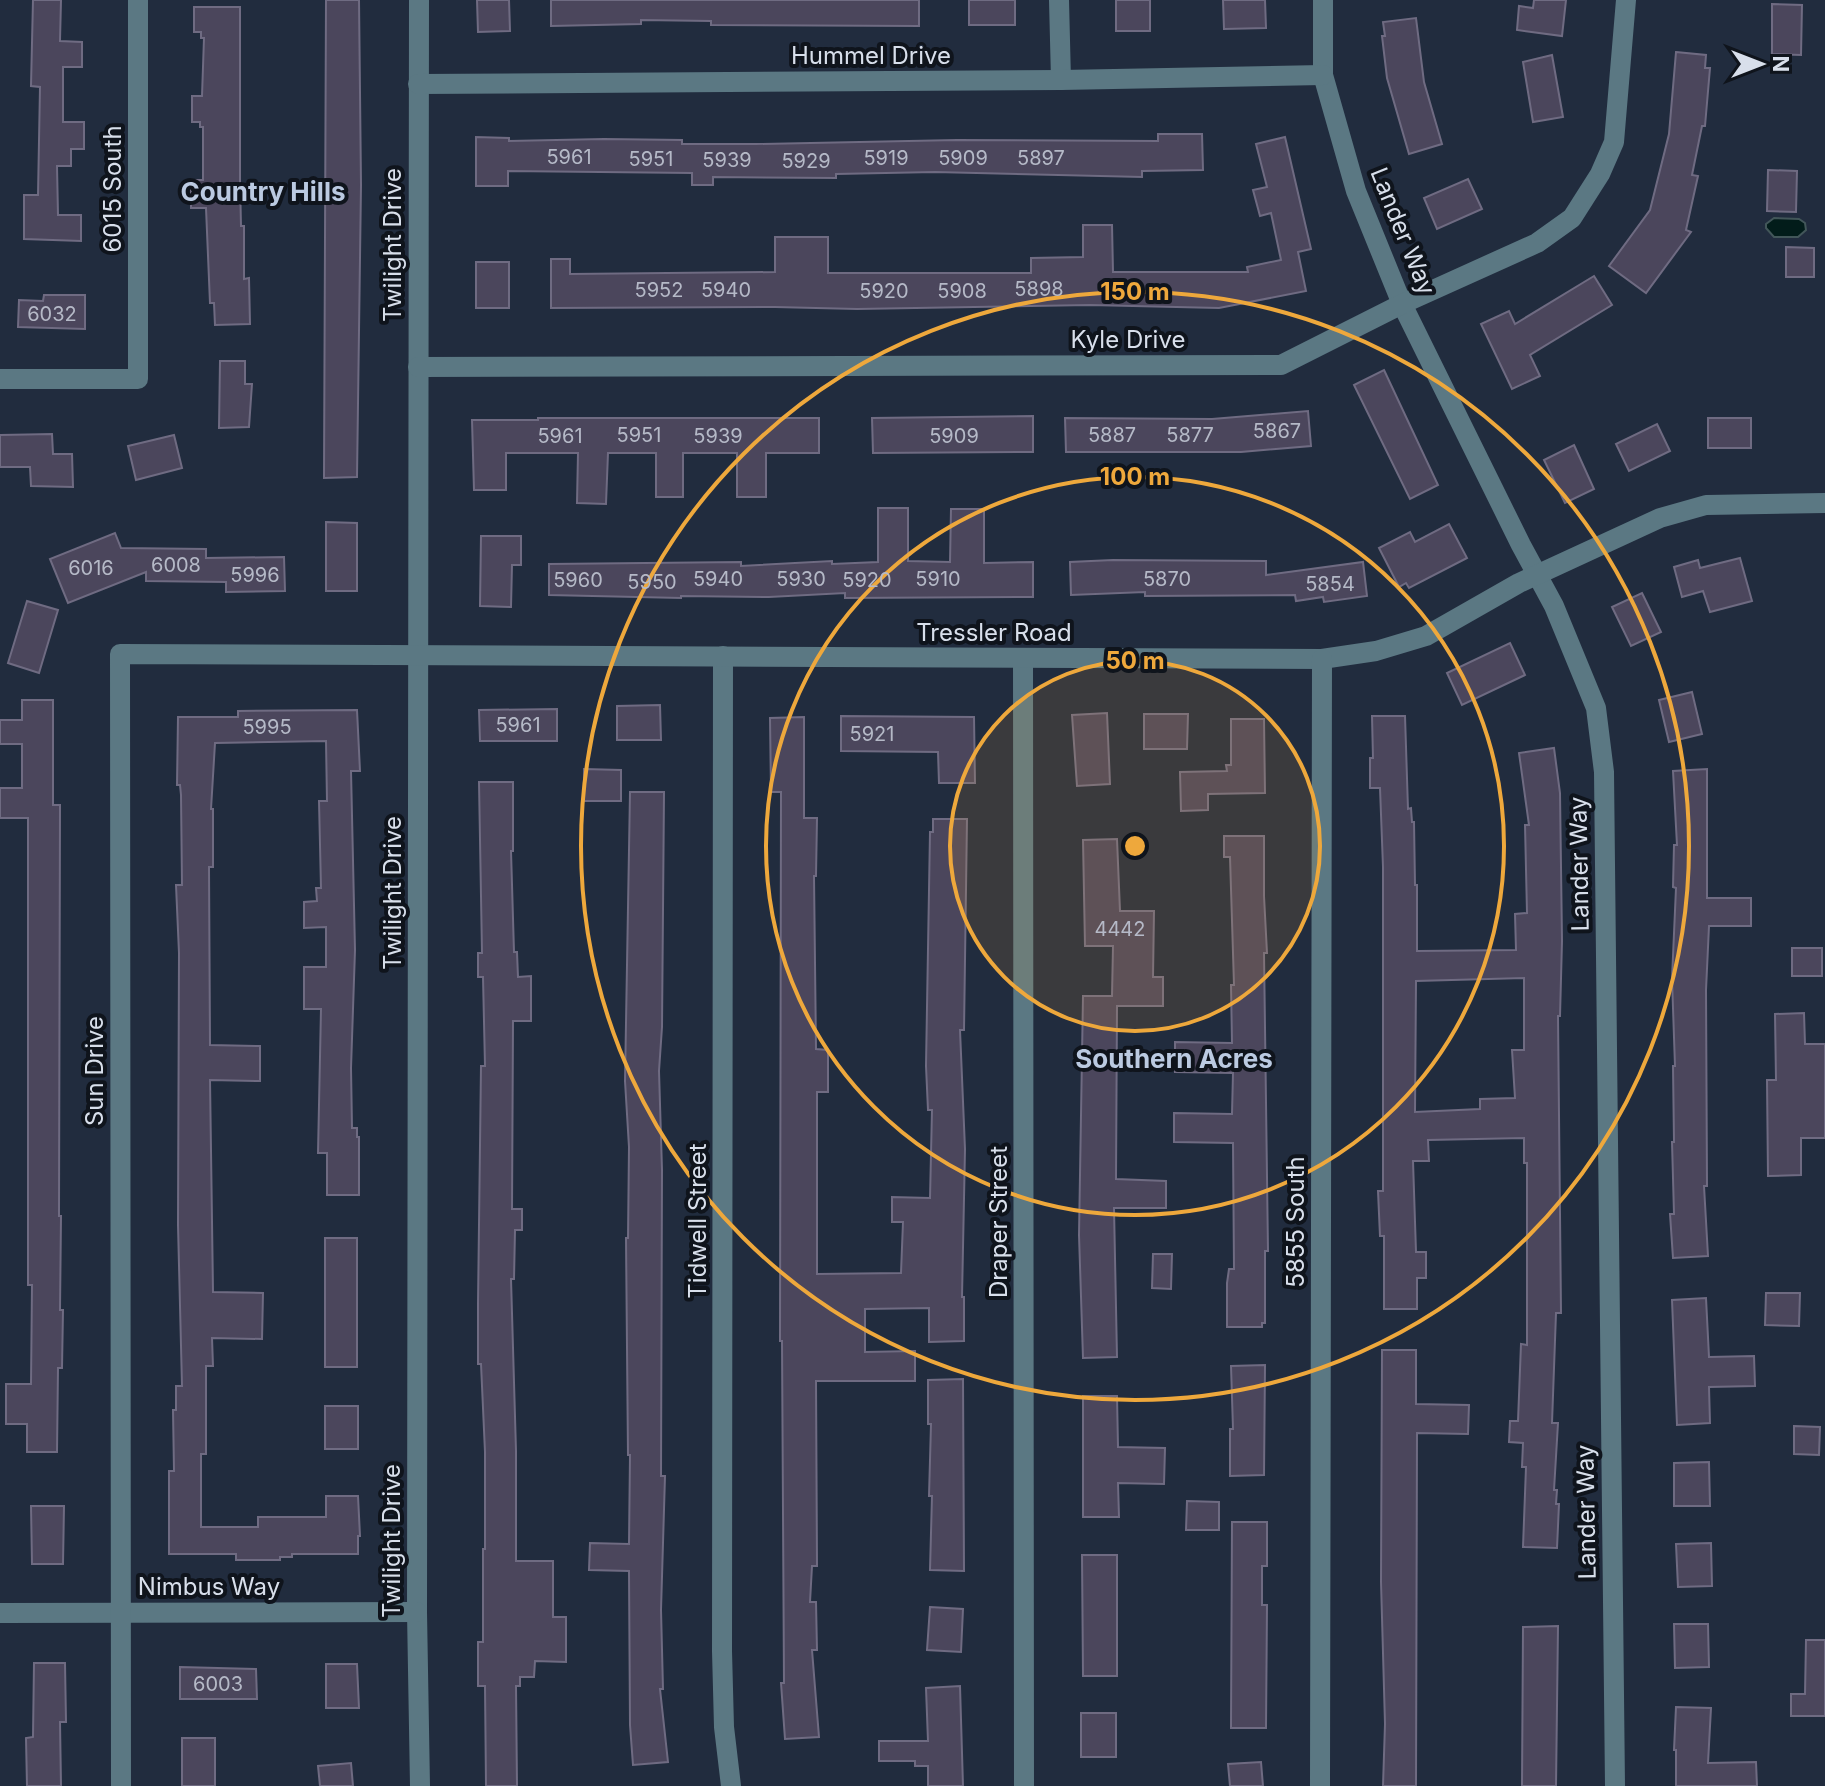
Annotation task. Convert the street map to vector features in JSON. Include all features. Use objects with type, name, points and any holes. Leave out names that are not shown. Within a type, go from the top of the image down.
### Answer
[{"type":"street","name":"6015 South","points":[[0,379],[138,379],[138,0]]},
{"type":"street","name":"Twilight Drive","points":[[419,0],[417,1612],[420,1786]]},
{"type":"street","points":[[1059,0],[1061,80]]},
{"type":"street","name":"Lander Way","points":[[1323,0],[1323,75],[1356,191],[1402,304],[1554,606],[1596,708],[1604,772],[1615,1786]]},
{"type":"street","name":"Kyle Drive","points":[[418,367],[1281,365],[1402,304],[1537,243],[1572,218],[1600,174],[1614,142],[1626,0]]},
{"type":"street","name":"Hummel Drive","points":[[418,84],[1323,75]]},
{"type":"street","name":"Tressler Road","points":[[419,655],[1322,659],[1376,651],[1426,636],[1537,575],[1660,518],[1706,505],[1825,503]]},
{"type":"street","name":"Sun Drive","points":[[121,1786],[120,654],[419,655]]},
{"type":"street","name":"Tidwell Street","points":[[723,656],[722,1651],[724,1727],[731,1786]]},
{"type":"street","name":"Draper Street","points":[[1023,658],[1024,1786]]},
{"type":"street","name":"5855 South","points":[[1320,1786],[1322,659]]},
{"type":"street","name":"Nimbus Way","points":[[0,1613],[417,1612]]},
{"type":"shaded area","points":[[1774,218],[1799,219],[1805,223],[1806,230],[1798,237],[1774,237],[1766,224]]},
{"type":"building","points":[[33,0],[61,0],[60,41],[82,42],[82,67],[63,67],[63,122],[84,122],[84,149],[71,149],[71,166],[57,166],[58,215],[81,215],[81,241],[24,239],[24,195],[38,195],[40,87],[31,86]]},
{"type":"building","points":[[326,0],[359,0],[361,185],[357,477],[324,478]]},
{"type":"building","points":[[477,0],[509,0],[510,31],[478,32]]},
{"type":"building","points":[[551,0],[919,0],[919,26],[711,25],[711,21],[641,20],[641,24],[551,26]]},
{"type":"building","points":[[969,0],[1015,0],[1015,25],[969,25]]},
{"type":"building","points":[[1116,0],[1150,0],[1150,31],[1116,31]]},
{"type":"building","points":[[1223,0],[1265,0],[1266,28],[1224,29]]},
{"type":"building","points":[[1534,0],[1566,0],[1562,36],[1517,30],[1519,6],[1533,8]]},
{"type":"building","points":[[1772,4],[1802,5],[1801,55],[1772,54]]},
{"type":"building","points":[[194,7],[240,7],[241,226],[244,226],[244,279],[249,278],[250,324],[215,325],[214,303],[210,303],[206,208],[191,208],[191,180],[203,180],[203,127],[200,127],[200,122],[192,122],[192,96],[202,96],[204,38],[201,38],[201,32],[194,32]]},
{"type":"building","points":[[1416,18],[1424,82],[1442,144],[1409,154],[1387,78],[1382,36],[1385,36],[1383,22]]},
{"type":"building","points":[[1676,52],[1706,55],[1705,68],[1710,68],[1705,126],[1702,126],[1692,175],[1698,176],[1686,230],[1691,232],[1646,293],[1609,266],[1650,210],[1669,134]]},
{"type":"building","points":[[1552,55],[1563,117],[1533,122],[1523,62]]},
{"type":"building","points":[[1158,134],[1202,134],[1203,170],[1142,171],[1142,177],[935,172],[836,174],[836,178],[713,177],[713,185],[692,185],[692,173],[508,171],[508,186],[476,186],[476,137],[509,138],[509,141],[604,139],[682,140],[682,144],[756,144],[957,140],[1158,141]]},
{"type":"building","points":[[1285,137],[1311,249],[1298,252],[1306,291],[1219,308],[1090,305],[857,309],[551,308],[551,259],[570,259],[570,274],[775,272],[775,237],[828,237],[828,273],[1031,273],[1031,258],[1083,257],[1083,225],[1112,225],[1113,272],[1248,272],[1247,267],[1281,260],[1271,213],[1260,216],[1253,190],[1267,187],[1256,144]]},
{"type":"building","points":[[1768,170],[1797,171],[1796,212],[1767,211]]},
{"type":"building","points":[[1468,179],[1482,209],[1437,229],[1424,198]]},
{"type":"building","points":[[1786,247],[1814,248],[1814,277],[1786,277]]},
{"type":"building","points":[[476,262],[509,262],[509,308],[476,308]]},
{"type":"building","points":[[1594,276],[1612,305],[1530,355],[1540,376],[1512,389],[1481,324],[1509,311],[1515,324]]},
{"type":"building","points":[[44,295],[85,295],[85,329],[18,327],[19,300],[43,301]]},
{"type":"building","points":[[220,361],[245,361],[245,384],[252,384],[249,427],[219,428]]},
{"type":"building","points":[[1384,370],[1438,485],[1410,499],[1354,385]]},
{"type":"building","points":[[1308,411],[1311,446],[1241,452],[1066,452],[1065,418],[1212,419]]},
{"type":"building","points":[[1033,416],[1033,452],[873,453],[872,418]]},
{"type":"building","points":[[819,418],[819,453],[766,453],[766,497],[737,497],[737,453],[683,453],[683,497],[656,497],[656,453],[608,453],[606,504],[577,503],[578,453],[506,453],[506,490],[474,490],[472,420]]},
{"type":"building","points":[[1708,418],[1751,418],[1751,448],[1708,448]]},
{"type":"building","points":[[1657,424],[1670,451],[1629,471],[1616,444]]},
{"type":"building","points":[[52,434],[53,454],[72,454],[73,487],[31,486],[30,467],[0,467],[0,435]]},
{"type":"building","points":[[174,435],[182,468],[136,480],[128,446]]},
{"type":"building","points":[[1574,445],[1594,489],[1565,503],[1544,460]]},
{"type":"building","points":[[878,508],[908,508],[908,561],[950,562],[951,509],[984,509],[984,563],[1033,562],[1033,597],[845,598],[845,593],[681,598],[549,595],[549,564],[741,562],[741,566],[878,562]]},
{"type":"building","points":[[326,522],[357,523],[357,591],[326,591]]},
{"type":"building","points":[[1449,524],[1467,558],[1409,588],[1406,583],[1399,587],[1379,548],[1410,532],[1415,542]]},
{"type":"building","points":[[115,533],[121,548],[206,549],[206,558],[284,557],[285,591],[226,592],[226,582],[146,581],[146,572],[68,603],[50,559]]},
{"type":"building","points":[[481,536],[521,536],[521,565],[512,565],[511,607],[480,606]]},
{"type":"building","points":[[1740,558],[1752,601],[1710,612],[1703,591],[1682,597],[1674,567],[1698,560],[1700,568]]},
{"type":"building","points":[[1266,561],[1266,575],[1363,562],[1367,596],[1324,602],[1323,597],[1296,601],[1295,595],[1145,596],[1145,592],[1071,595],[1070,562]]},
{"type":"building","points":[[1642,593],[1661,632],[1631,646],[1612,607]]},
{"type":"building","points":[[27,601],[58,610],[39,673],[8,663]]},
{"type":"building","points":[[1510,643],[1525,675],[1462,705],[1447,673]]},
{"type":"building","points":[[1692,692],[1702,734],[1669,742],[1659,700]]},
{"type":"building","points":[[22,700],[53,700],[53,805],[60,805],[59,1216],[60,1310],[63,1310],[62,1368],[58,1368],[57,1452],[27,1452],[27,1424],[6,1424],[6,1384],[31,1384],[32,1285],[28,1285],[28,818],[0,818],[0,788],[22,788],[22,744],[0,744],[0,720],[22,720]]},
{"type":"building","points":[[660,705],[661,740],[617,740],[617,706]]},
{"type":"building","points":[[557,709],[557,741],[480,741],[479,710]]},
{"type":"building","points":[[357,710],[360,771],[351,771],[355,950],[351,1068],[352,1128],[357,1128],[359,1137],[359,1195],[327,1195],[327,1153],[318,1153],[321,1009],[304,1009],[304,967],[326,967],[326,927],[304,928],[304,902],[317,901],[316,888],[321,888],[319,801],[327,801],[326,741],[215,743],[211,809],[213,867],[209,867],[210,1045],[260,1046],[260,1081],[210,1080],[213,1292],[263,1293],[262,1339],[212,1338],[213,1366],[206,1366],[206,1454],[201,1454],[201,1527],[258,1527],[258,1517],[326,1517],[326,1496],[358,1496],[358,1554],[292,1554],[292,1557],[280,1557],[280,1560],[236,1560],[236,1554],[169,1554],[169,1471],[174,1471],[173,1410],[176,1410],[176,1386],[182,1386],[178,1225],[179,953],[176,885],[182,885],[181,795],[180,785],[177,785],[178,717],[238,717],[238,711]]},
{"type":"building","points":[[1107,713],[1110,784],[1077,786],[1072,715]]},
{"type":"building","points":[[1144,714],[1188,714],[1187,749],[1144,749]]},
{"type":"building","points":[[841,716],[974,717],[975,783],[939,783],[938,752],[841,751]]},
{"type":"building","points":[[1372,716],[1405,716],[1408,809],[1411,808],[1414,822],[1417,951],[1516,950],[1515,914],[1527,913],[1525,825],[1529,825],[1519,753],[1554,748],[1560,793],[1562,941],[1558,1016],[1561,1313],[1556,1313],[1552,1423],[1558,1423],[1554,1490],[1557,1490],[1556,1504],[1559,1504],[1557,1548],[1523,1547],[1526,1467],[1522,1467],[1523,1443],[1509,1442],[1510,1421],[1518,1421],[1521,1344],[1527,1345],[1527,1163],[1524,1163],[1524,1138],[1428,1140],[1429,1161],[1413,1161],[1416,1252],[1426,1252],[1426,1278],[1417,1278],[1417,1309],[1384,1309],[1384,1236],[1380,1236],[1378,1191],[1383,1191],[1383,867],[1380,788],[1370,788],[1370,758],[1373,758]],"holes":[[[1524,978],[1524,1050],[1512,1050],[1515,1098],[1480,1099],[1480,1109],[1415,1112],[1416,981]]]},
{"type":"building","points":[[804,717],[804,818],[817,818],[814,876],[816,1049],[828,1050],[828,1092],[817,1092],[817,1274],[901,1273],[903,1222],[892,1222],[892,1197],[930,1198],[932,1110],[928,1110],[926,1066],[930,832],[933,832],[933,819],[967,819],[964,1030],[960,1030],[965,1149],[964,1341],[929,1342],[929,1308],[865,1309],[865,1352],[915,1351],[915,1381],[816,1381],[817,1566],[812,1566],[810,1602],[816,1602],[817,1650],[812,1650],[819,1737],[785,1739],[781,1683],[784,1683],[780,1341],[781,792],[771,792],[770,718]]},
{"type":"building","points":[[1231,719],[1264,719],[1265,793],[1208,794],[1208,810],[1181,811],[1180,772],[1227,771],[1226,765],[1231,765]]},
{"type":"building","points":[[584,769],[621,770],[621,801],[584,801]]},
{"type":"building","points":[[1707,769],[1707,898],[1751,898],[1751,926],[1709,926],[1706,990],[1707,1186],[1704,1186],[1708,1256],[1673,1258],[1670,1214],[1674,1214],[1672,979],[1676,888],[1673,887],[1674,845],[1677,845],[1673,771]]},
{"type":"building","points":[[479,782],[513,782],[511,851],[514,952],[517,952],[518,977],[531,976],[531,1021],[513,1021],[512,1209],[522,1209],[522,1230],[515,1230],[514,1279],[511,1279],[516,1561],[553,1561],[553,1617],[566,1617],[566,1662],[535,1661],[534,1677],[520,1677],[520,1686],[516,1686],[517,1786],[486,1786],[485,1686],[478,1686],[478,1642],[483,1642],[485,1549],[485,1452],[481,1364],[478,1364],[481,1066],[485,1066],[483,977],[478,977],[478,953],[482,953]]},
{"type":"building","points":[[630,792],[664,792],[659,1071],[662,1170],[661,1476],[665,1476],[661,1610],[663,1689],[660,1689],[668,1762],[633,1765],[629,1571],[589,1570],[590,1543],[629,1544],[626,1238],[629,1147],[625,1081]]},
{"type":"building","points":[[1224,836],[1264,836],[1268,1251],[1265,1251],[1265,1323],[1262,1327],[1227,1327],[1227,1283],[1229,1269],[1234,1269],[1233,1143],[1174,1142],[1174,1113],[1232,1114],[1233,1073],[1175,1072],[1175,1042],[1232,1043],[1231,985],[1234,985],[1230,857],[1224,857]]},
{"type":"building","points":[[1117,839],[1120,911],[1154,911],[1153,977],[1163,977],[1163,1006],[1117,1006],[1116,1179],[1166,1181],[1166,1208],[1114,1208],[1117,1357],[1083,1358],[1079,1235],[1083,996],[1112,996],[1113,946],[1085,946],[1083,840]]},
{"type":"building","points":[[1792,948],[1822,948],[1822,976],[1792,976]]},
{"type":"building","points":[[1804,1013],[1805,1044],[1825,1044],[1825,1138],[1801,1138],[1801,1175],[1768,1176],[1767,1080],[1776,1080],[1775,1014]]},
{"type":"building","points":[[325,1238],[357,1238],[357,1367],[325,1367]]},
{"type":"building","points":[[1153,1254],[1172,1254],[1171,1289],[1152,1288]]},
{"type":"building","points":[[1766,1293],[1800,1293],[1799,1326],[1765,1325]]},
{"type":"building","points":[[1706,1298],[1709,1357],[1754,1356],[1755,1386],[1709,1387],[1710,1423],[1677,1425],[1672,1300]]},
{"type":"building","points":[[1382,1350],[1416,1350],[1416,1404],[1469,1405],[1468,1434],[1417,1433],[1416,1786],[1383,1786]]},
{"type":"building","points":[[1265,1365],[1264,1475],[1230,1476],[1230,1429],[1233,1429],[1231,1366]]},
{"type":"building","points":[[963,1379],[964,1571],[930,1570],[932,1496],[929,1496],[931,1424],[928,1424],[928,1380]]},
{"type":"building","points":[[1083,1396],[1117,1396],[1118,1447],[1165,1448],[1164,1484],[1118,1483],[1119,1517],[1083,1517]]},
{"type":"building","points":[[325,1406],[358,1406],[358,1449],[325,1449]]},
{"type":"building","points":[[1794,1426],[1820,1427],[1819,1455],[1794,1454]]},
{"type":"building","points":[[1709,1462],[1710,1506],[1674,1506],[1674,1463]]},
{"type":"building","points":[[1187,1501],[1219,1502],[1219,1530],[1186,1530]]},
{"type":"building","points":[[31,1506],[64,1506],[63,1564],[32,1564]]},
{"type":"building","points":[[1232,1522],[1267,1522],[1267,1566],[1262,1566],[1262,1605],[1267,1605],[1266,1728],[1231,1728]]},
{"type":"building","points":[[1711,1543],[1712,1586],[1678,1587],[1676,1544]]},
{"type":"building","points":[[1082,1555],[1117,1555],[1117,1676],[1083,1676]]},
{"type":"building","points":[[930,1607],[963,1609],[961,1652],[927,1650]]},
{"type":"building","points":[[1674,1624],[1708,1624],[1709,1667],[1675,1668]]},
{"type":"building","points":[[1558,1626],[1556,1786],[1522,1786],[1523,1627]]},
{"type":"building","points":[[1806,1640],[1825,1640],[1825,1716],[1791,1716],[1791,1694],[1805,1694]]},
{"type":"building","points":[[34,1663],[65,1663],[66,1722],[60,1722],[61,1786],[27,1786],[26,1738],[33,1737]]},
{"type":"building","points":[[326,1664],[357,1664],[359,1708],[326,1708]]},
{"type":"building","points":[[180,1667],[256,1669],[257,1699],[180,1699]]},
{"type":"building","points":[[960,1686],[963,1786],[928,1786],[928,1766],[915,1766],[915,1761],[879,1761],[879,1741],[928,1741],[926,1688]]},
{"type":"building","points":[[1676,1707],[1711,1708],[1708,1763],[1756,1762],[1757,1786],[1676,1786]]},
{"type":"building","points":[[1081,1713],[1116,1713],[1116,1757],[1081,1757]]},
{"type":"building","points":[[182,1738],[215,1738],[215,1786],[182,1786]]},
{"type":"building","points":[[1261,1762],[1263,1786],[1230,1786],[1228,1764]]},
{"type":"building","points":[[351,1763],[353,1786],[320,1786],[318,1766]]},
{"type":"district","name":"Country Hills","points":[[263,191]]},
{"type":"district","name":"Southern Acres","points":[[1174,1058]]}]
